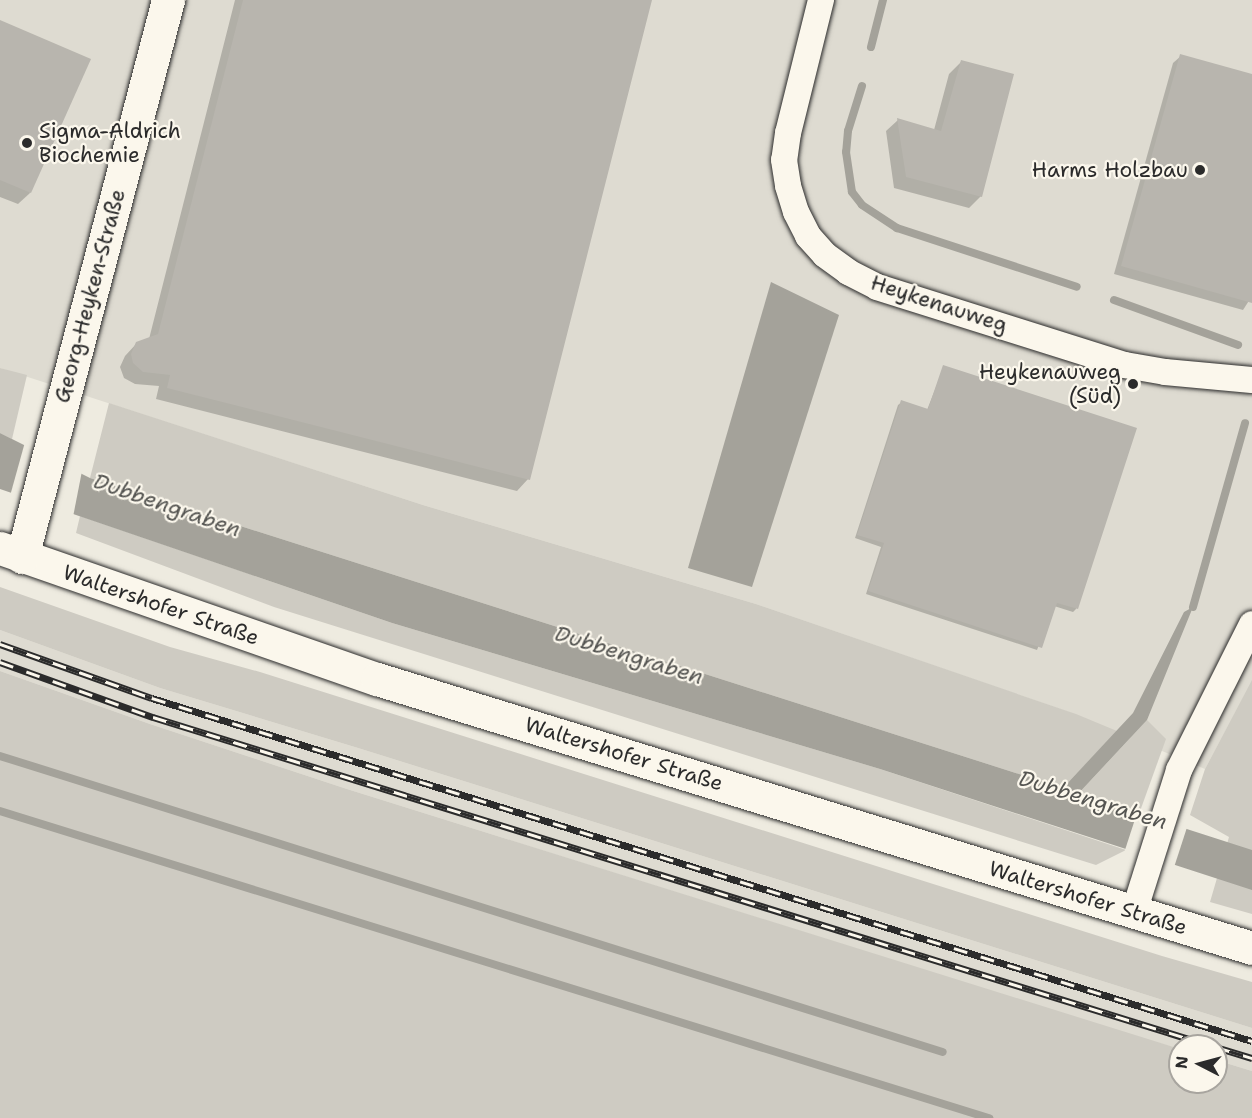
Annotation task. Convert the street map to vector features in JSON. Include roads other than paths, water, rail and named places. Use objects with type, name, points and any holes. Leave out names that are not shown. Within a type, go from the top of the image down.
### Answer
[{"type":"main road","name":"Georg-Heyken-Straße","points":[[11,553],[36,508],[168,0]]},
{"type":"main road","name":"Waltershofer Straße","points":[[11,553],[377,679],[1252,948]]},
{"type":"street","name":"Heykenauweg","points":[[822,0],[788,133],[784,160],[788,186],[796,212],[808,236],[825,255],[848,272],[878,287],[1125,365],[1174,373],[1252,380]]},
{"type":"street","points":[[1134,912],[1148,861],[1179,770],[1252,624]]},
{"type":"water","points":[[771,282],[839,315],[752,587],[688,568]]},
{"type":"water","name":"Dubbengraben","points":[[0,433],[90,478],[1063,788],[1133,713],[1184,612],[1193,607],[1147,720],[1078,794],[1252,850],[1252,890],[880,769],[392,623],[0,489]]},
{"type":"waterway","points":[[871,47],[883,0]]},
{"type":"waterway","points":[[862,86],[848,131],[846,152],[852,192],[862,205],[897,228],[1077,287]]},
{"type":"waterway","points":[[1114,300],[1238,345]]},
{"type":"waterway","points":[[1193,607],[1245,423]]},
{"type":"waterway","points":[[0,756],[943,1052]]},
{"type":"waterway","points":[[0,811],[989,1118]]},
{"type":"railway","points":[[0,644],[152,698],[1252,1041]]},
{"type":"railway","points":[[0,662],[153,717],[1173,1034]]},
{"type":"railway","points":[[1228,1051],[1252,1058]]},
{"type":"place","name":"Sigma-Aldrich Biochemie","points":[[27,143]]},
{"type":"place","name":"Harms Holzbau","points":[[1200,170]]},
{"type":"place","name":"Heykenauweg (Süd)","points":[[1133,384]]}]
